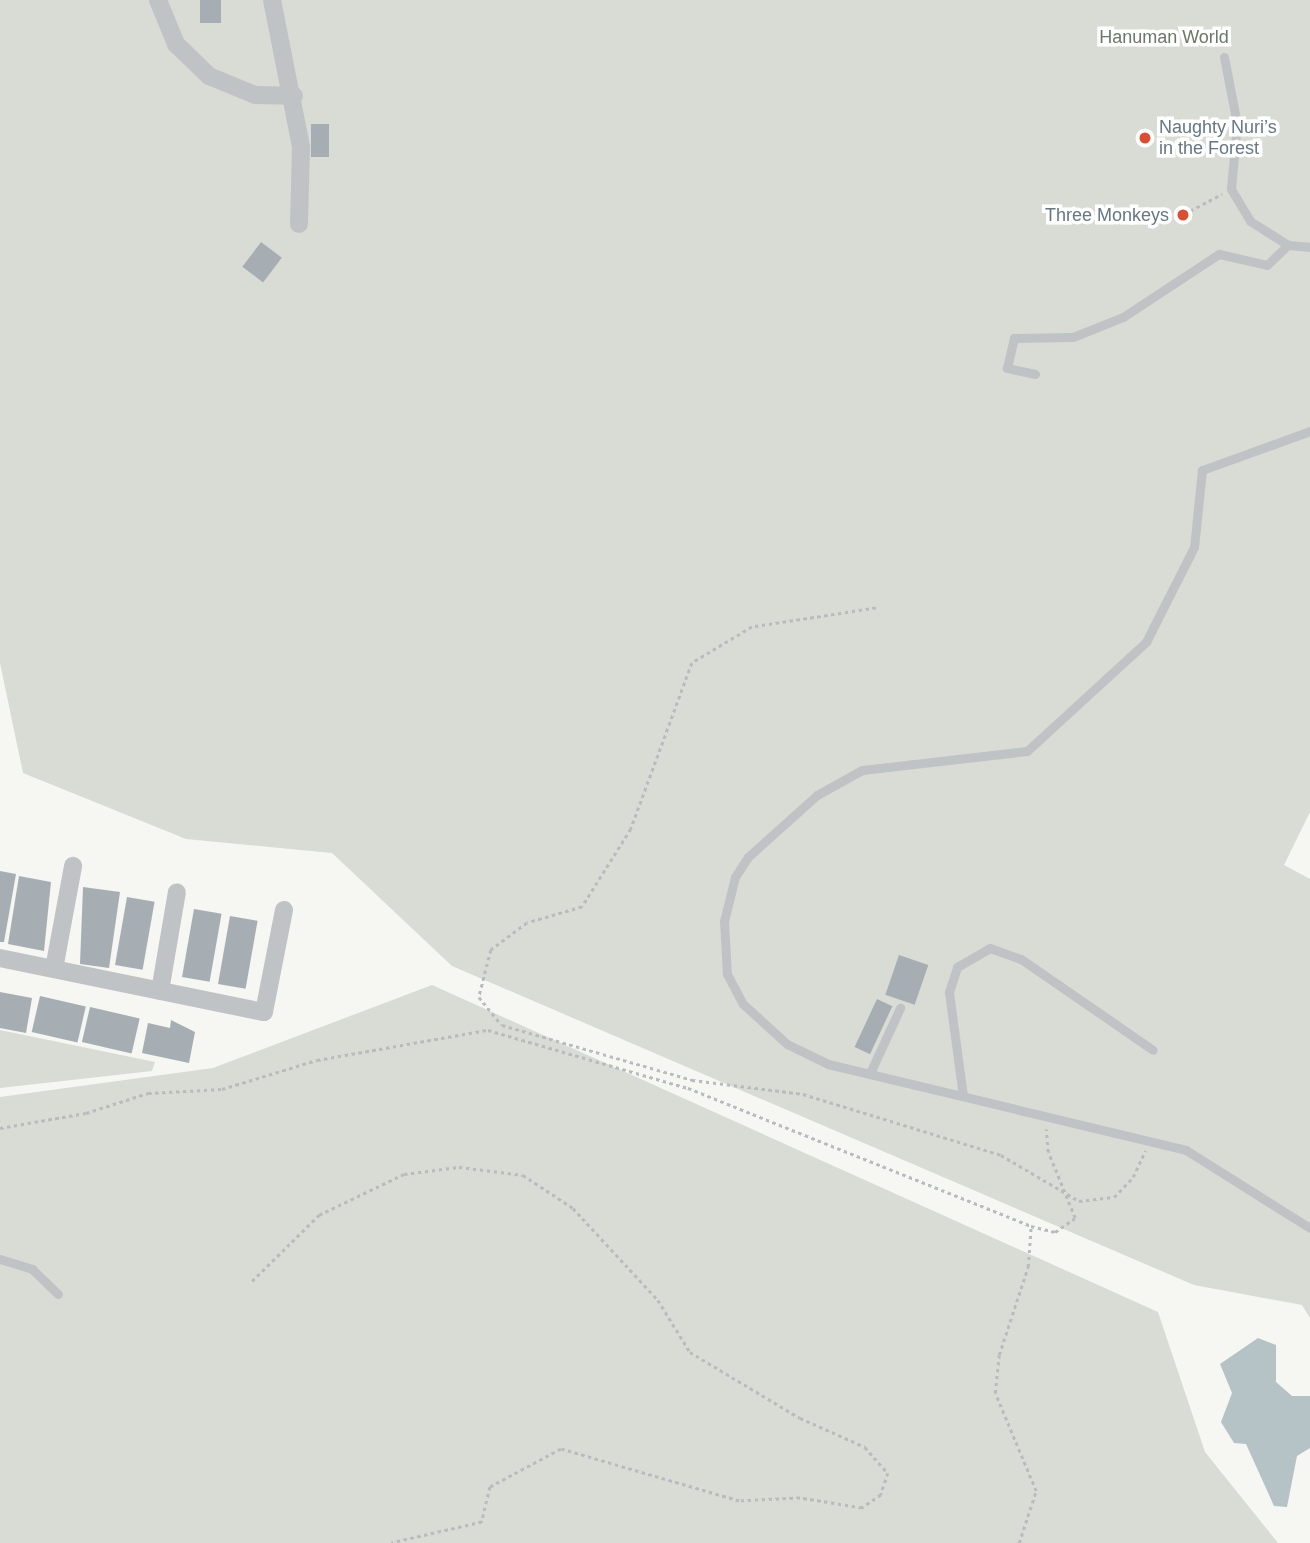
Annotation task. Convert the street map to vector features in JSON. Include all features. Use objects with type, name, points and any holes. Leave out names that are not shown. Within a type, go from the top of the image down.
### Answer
[{"type":"street","points":[[158,0],[176,44],[209,76],[255,94],[294,96]]},
{"type":"street","points":[[272,0],[294,96],[299,224]]},
{"type":"street","points":[[54,969],[73,866]]},
{"type":"street","points":[[160,991],[177,892]]},
{"type":"street","points":[[0,958],[264,1012],[284,910]]},
{"type":"lane","points":[[1224,57],[1237,124],[1231,189],[1250,221],[1288,245],[1310,247]]},
{"type":"lane","points":[[1035,374],[1007,368],[1014,338],[1073,337],[1123,317],[1219,254],[1267,265],[1288,245]]},
{"type":"lane","points":[[1310,431],[1202,470],[1194,547],[1146,642],[1027,751],[862,770],[817,794],[748,856],[735,877],[724,921],[727,974],[743,1004],[786,1044],[828,1064],[1149,1141],[1198,1157],[1310,1228]]},
{"type":"lane","points":[[963,1096],[949,992],[957,967],[990,948],[1021,958],[1153,1050]]},
{"type":"lane","points":[[870,1073],[900,1008]]},
{"type":"lane","points":[[0,1259],[32,1269],[58,1294]]},
{"type":"path","points":[[1184,214],[1231,189]]},
{"type":"path","points":[[876,608],[752,626],[692,663],[631,829],[582,907],[527,923],[491,950],[479,997],[502,1025],[692,1080],[803,1094],[1001,1155],[1079,1201],[1114,1197],[1133,1177],[1149,1141]]},
{"type":"path","points":[[0,1128],[86,1113],[148,1093],[222,1089],[317,1060],[488,1030],[688,1088],[1031,1226],[1055,1232],[1075,1218],[1048,1152],[1045,1115]]},
{"type":"path","points":[[252,1281],[319,1215],[404,1174],[459,1167],[523,1175],[573,1208],[658,1300],[690,1352],[800,1418],[865,1447],[888,1473],[881,1495],[862,1507],[800,1498],[740,1501],[561,1449],[490,1488],[482,1522],[391,1543]]},
{"type":"path","points":[[1019,1543],[1037,1491],[995,1394],[999,1355],[1028,1267],[1031,1226]]},
{"type":"path","points":[[403,1540],[408,1543]]},
{"type":"green space","name":"Hanuman World","points":[[0,0],[1310,0],[1310,812],[1284,865],[1310,879],[1310,1318],[1302,1305],[1194,1285],[452,966],[332,853],[186,839],[23,773],[0,663]]},
{"type":"green space","points":[[432,985],[1158,1312],[1205,1452],[1278,1543],[0,1543],[0,1097],[213,1068]]},
{"type":"green space","points":[[0,1030],[155,1062],[152,1071],[0,1088]]},
{"type":"shaded area","points":[[1258,1338],[1276,1345],[1276,1382],[1292,1396],[1310,1396],[1310,1448],[1297,1456],[1287,1507],[1274,1506],[1246,1444],[1234,1443],[1221,1422],[1232,1393],[1220,1364]]},
{"type":"building","points":[[200,0],[221,0],[221,23],[200,23]]},
{"type":"building","points":[[311,124],[329,124],[329,157],[311,157]]},
{"type":"building","points":[[261,242],[282,258],[263,282],[242,267]]},
{"type":"building","points":[[0,871],[16,874],[4,942],[0,942]]},
{"type":"building","points":[[19,876],[51,882],[44,951],[8,944]]},
{"type":"building","points":[[83,887],[120,892],[109,968],[80,964]]},
{"type":"building","points":[[127,897],[155,902],[143,970],[115,965]]},
{"type":"building","points":[[194,909],[222,914],[210,982],[182,977]]},
{"type":"building","points":[[230,916],[258,921],[246,989],[218,984]]},
{"type":"building","points":[[899,955],[928,965],[915,1005],[885,995]]},
{"type":"building","points":[[0,992],[32,998],[26,1033],[0,1028]]},
{"type":"building","points":[[40,996],[86,1007],[77,1043],[32,1032]]},
{"type":"building","points":[[877,999],[892,1006],[870,1054],[855,1047]]},
{"type":"building","points":[[90,1007],[140,1018],[132,1054],[82,1042]]},
{"type":"building","points":[[171,1020],[195,1032],[189,1063],[142,1053],[148,1023],[170,1028]]},
{"type":"place","name":"Naughty Nuri’s in the Forest","points":[[1145,138]]},
{"type":"place","name":"Three Monkeys","points":[[1183,215]]}]
